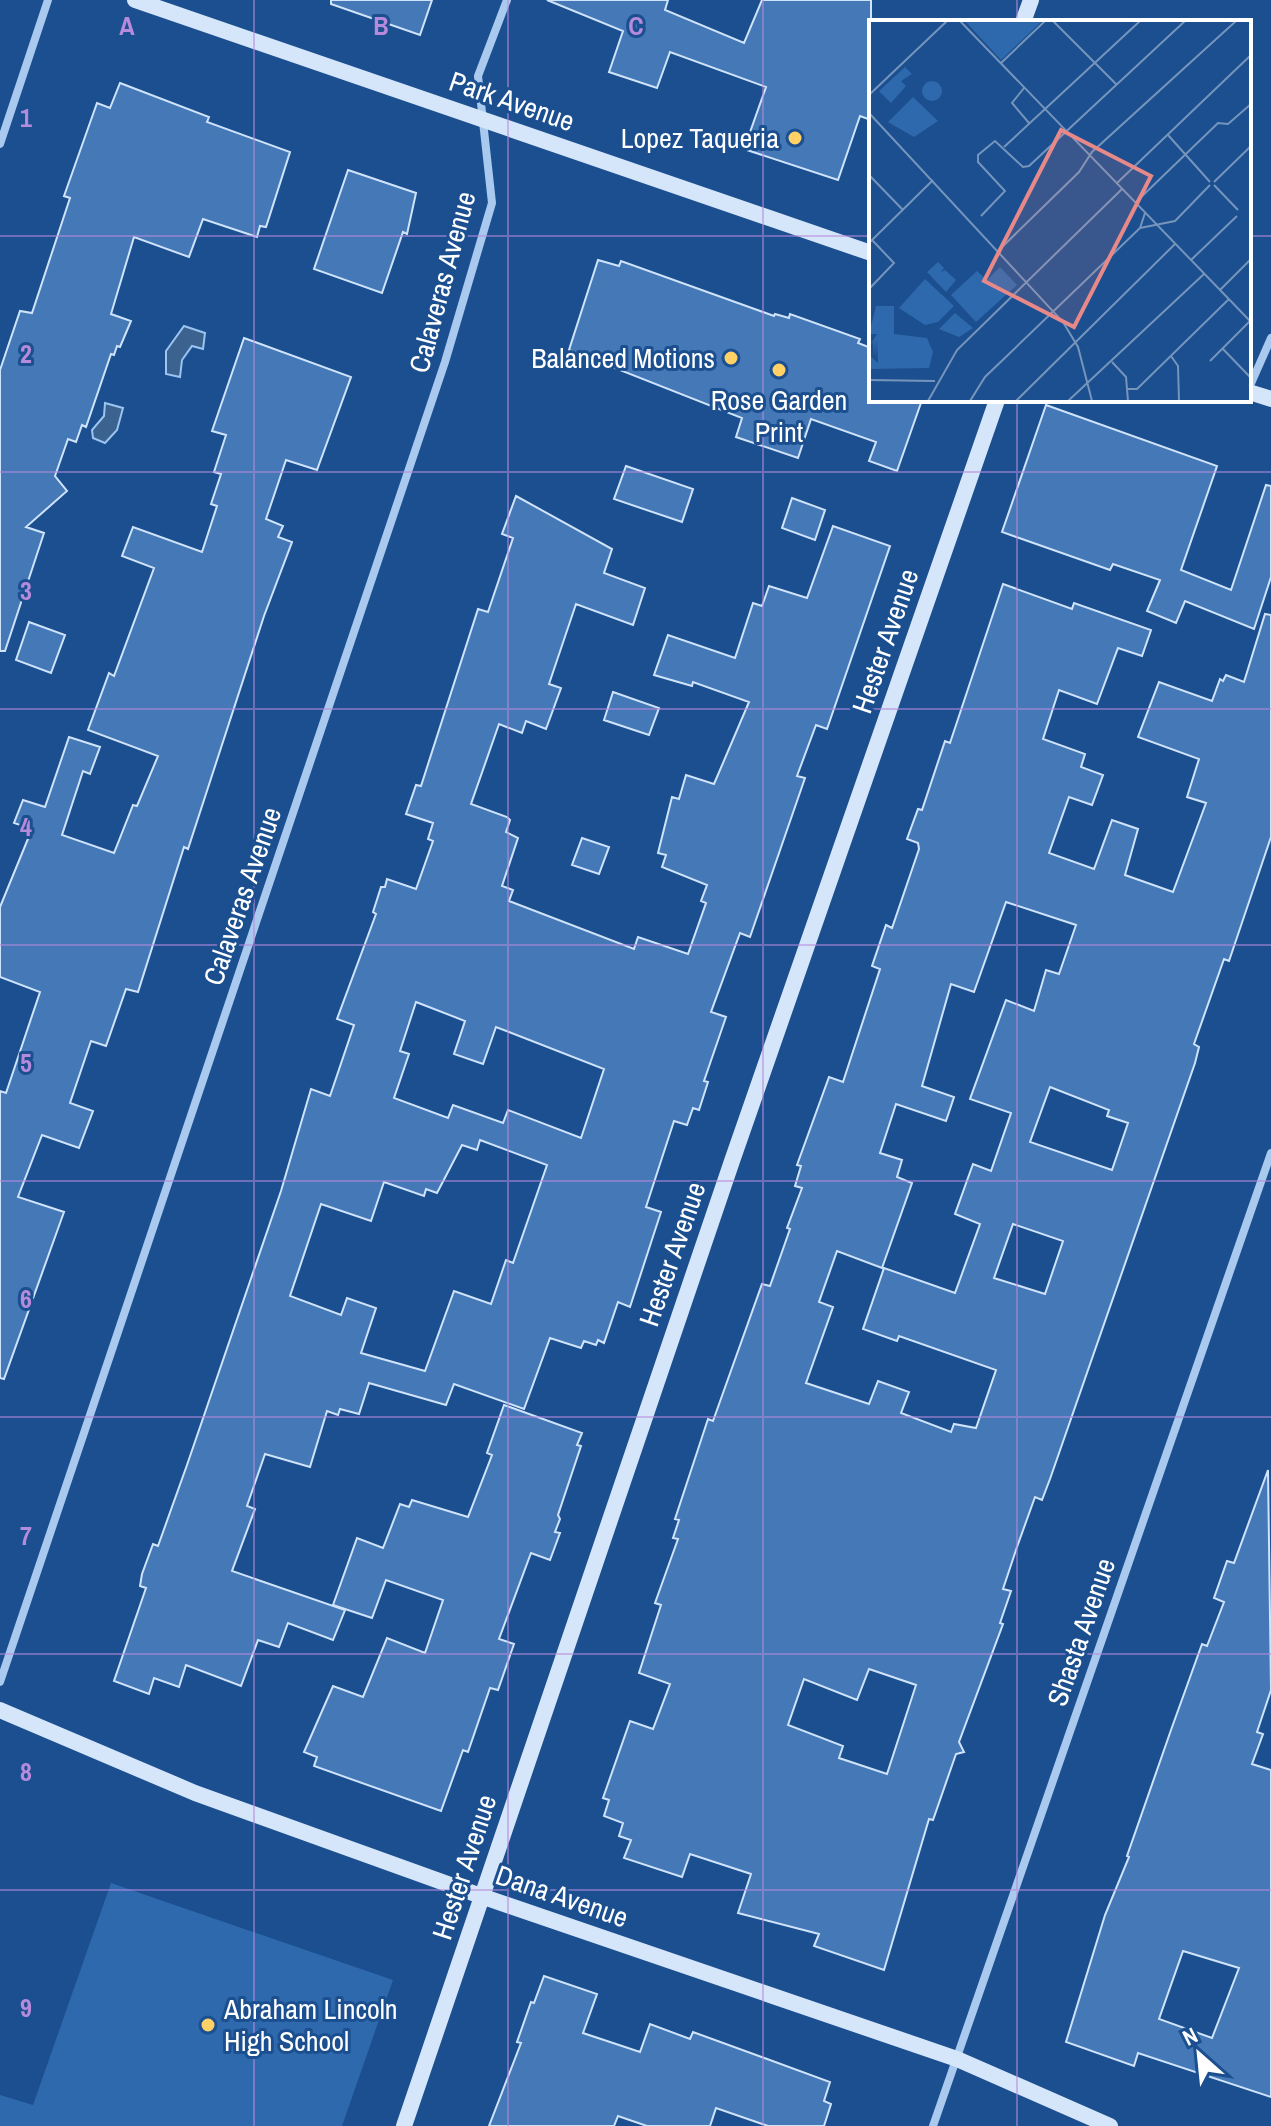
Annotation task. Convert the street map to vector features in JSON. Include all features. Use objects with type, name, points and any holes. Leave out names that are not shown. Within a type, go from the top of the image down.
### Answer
[{"type":"street","points":[[0,144],[48,0]]},
{"type":"street","name":"Park Avenue","points":[[135,0],[869,252]]},
{"type":"street","name":"Calaveras Avenue","points":[[0,1682],[445,362],[492,203],[478,76],[507,0]]},
{"type":"street","points":[[1024,20],[1031,0]]},
{"type":"street","points":[[1251,385],[1271,338]]},
{"type":"street","points":[[1251,391],[1271,399]]},
{"type":"street","name":"Hester Avenue","points":[[404,2126],[996,402]]},
{"type":"street","name":"Shasta Avenue","points":[[933,2126],[1271,1153]]},
{"type":"street","name":"Dana Avenue","points":[[0,1710],[195,1793],[481,1896],[957,2059],[1110,2126]]},
{"type":"shaded area","points":[[184,326],[205,333],[203,349],[192,346],[182,360],[180,377],[166,374],[166,351]]},
{"type":"shaded area","points":[[105,403],[123,408],[117,430],[105,443],[93,438],[92,430],[104,416]]},
{"type":"shaded area","points":[[111,1883],[393,1980],[342,2126],[0,2126],[0,2095],[33,2105]]},
{"type":"building","points":[[331,0],[432,0],[420,35],[331,4]]},
{"type":"building","points":[[547,0],[668,0],[665,10],[744,43],[762,0],[871,0],[869,119],[860,116],[838,180],[744,149],[766,87],[670,52],[657,88],[609,72],[623,31]]},
{"type":"building","points":[[120,83],[209,117],[207,122],[290,152],[266,227],[260,226],[257,237],[203,219],[189,257],[134,237],[111,314],[131,321],[120,347],[117,346],[114,355],[111,354],[86,427],[82,425],[76,442],[68,439],[55,476],[67,491],[26,527],[44,533],[5,651],[0,651],[0,370],[20,311],[32,313],[70,198],[64,196],[97,103],[110,108]]},
{"type":"building","points":[[348,170],[416,193],[407,234],[403,232],[382,293],[314,269]]},
{"type":"building","points":[[598,260],[619,266],[621,261],[774,316],[789,318],[790,314],[860,339],[858,343],[869,347],[869,402],[921,402],[897,471],[869,461],[876,442],[811,419],[798,458],[736,437],[742,418],[569,350]]},
{"type":"building","points":[[244,338],[351,377],[317,470],[286,460],[266,519],[283,526],[278,537],[292,542],[264,616],[188,849],[184,847],[138,992],[126,989],[106,1046],[91,1041],[70,1103],[93,1111],[79,1148],[42,1135],[18,1197],[64,1212],[4,1379],[0,1378],[0,1091],[6,1093],[40,992],[0,977],[0,907],[32,829],[14,823],[23,800],[45,807],[69,737],[100,747],[90,774],[83,771],[62,835],[114,853],[133,805],[137,806],[158,756],[88,730],[109,673],[114,676],[154,568],[122,556],[133,527],[202,552],[217,506],[211,504],[221,474],[214,472],[226,435],[212,431]]},
{"type":"building","points":[[1046,405],[1217,466],[1181,570],[1231,590],[1266,485],[1271,486],[1271,577],[1254,629],[1185,601],[1176,623],[1147,611],[1160,580],[1113,564],[1110,570],[1002,532]]},
{"type":"building","points":[[626,466],[693,489],[682,522],[614,499]]},
{"type":"building","points":[[516,496],[612,549],[604,573],[645,588],[633,625],[576,604],[549,684],[561,688],[546,729],[526,721],[522,733],[499,724],[471,804],[507,817],[510,820],[506,832],[518,838],[502,886],[513,890],[509,901],[634,949],[638,937],[688,954],[706,903],[701,901],[707,885],[662,867],[666,855],[658,853],[672,797],[679,799],[686,775],[714,784],[749,702],[693,682],[692,686],[654,675],[668,635],[735,658],[753,603],[762,606],[769,586],[807,598],[833,526],[890,546],[827,729],[816,725],[797,776],[805,778],[750,937],[740,933],[711,1012],[726,1017],[704,1081],[708,1082],[699,1110],[693,1108],[687,1125],[674,1121],[646,1207],[661,1212],[630,1307],[618,1302],[604,1343],[598,1340],[596,1345],[584,1341],[581,1348],[550,1338],[524,1409],[454,1384],[446,1405],[369,1383],[359,1414],[340,1409],[338,1415],[327,1411],[310,1467],[265,1454],[247,1506],[255,1509],[232,1571],[345,1610],[333,1640],[288,1623],[279,1647],[258,1640],[241,1686],[186,1665],[179,1687],[154,1678],[149,1694],[114,1681],[146,1588],[140,1586],[142,1574],[153,1544],[158,1546],[187,1465],[281,1191],[311,1089],[330,1096],[354,1025],[337,1019],[376,914],[373,912],[381,887],[385,887],[387,879],[416,889],[433,841],[428,839],[433,823],[406,814],[416,785],[421,786],[478,609],[488,612],[513,538],[502,534]],"holes":[[[416,1002],[465,1021],[454,1054],[483,1064],[496,1027],[604,1069],[581,1138],[508,1110],[503,1123],[453,1105],[448,1118],[394,1098],[409,1054],[400,1051]],[[480,1140],[547,1165],[513,1263],[506,1260],[491,1304],[454,1291],[425,1371],[361,1353],[376,1308],[347,1298],[341,1315],[290,1296],[321,1204],[371,1221],[384,1182],[424,1196],[426,1189],[437,1193],[462,1145],[477,1150]]]},
{"type":"building","points":[[792,498],[825,510],[815,540],[782,528]]},
{"type":"building","points":[[1003,584],[1072,609],[1074,603],[1151,630],[1142,656],[1118,648],[1097,704],[1059,690],[1043,739],[1085,754],[1081,767],[1103,775],[1092,805],[1069,797],[1049,853],[1094,869],[1112,820],[1138,829],[1125,875],[1173,892],[1206,803],[1187,797],[1199,759],[1138,737],[1159,682],[1212,701],[1220,679],[1223,681],[1226,675],[1244,682],[1265,614],[1271,615],[1271,837],[1229,961],[1224,959],[1194,1044],[1199,1047],[1195,1063],[1050,1479],[1042,1500],[1035,1497],[1017,1547],[1003,1589],[1011,1591],[1000,1623],[1003,1624],[959,1742],[964,1752],[956,1754],[933,1820],[929,1819],[884,1970],[814,1946],[819,1934],[738,1913],[751,1874],[690,1854],[682,1877],[624,1858],[631,1840],[619,1836],[623,1823],[604,1816],[609,1800],[603,1798],[630,1721],[653,1729],[670,1684],[639,1673],[661,1605],[655,1603],[678,1539],[673,1538],[679,1520],[675,1519],[708,1419],[713,1421],[762,1284],[770,1286],[790,1229],[787,1228],[802,1188],[795,1186],[801,1166],[797,1165],[829,1077],[843,1082],[880,969],[872,966],[886,925],[892,928],[919,849],[918,843],[907,839],[918,809],[922,810],[945,741],[950,743]],"holes":[[[1006,902],[1076,925],[1059,974],[1046,970],[1034,1011],[1006,1000],[970,1099],[1011,1113],[991,1171],[973,1164],[955,1214],[980,1224],[955,1293],[884,1268],[863,1329],[897,1341],[899,1336],[996,1370],[976,1428],[954,1424],[951,1432],[901,1413],[909,1392],[878,1381],[869,1404],[806,1383],[833,1307],[819,1302],[837,1251],[882,1268],[912,1183],[897,1177],[902,1160],[880,1153],[896,1104],[946,1121],[954,1097],[922,1086],[951,984],[974,992]],[[1050,1087],[1109,1110],[1107,1116],[1128,1123],[1112,1170],[1030,1142]],[[1013,1224],[1063,1241],[1045,1294],[994,1278]],[[869,1669],[916,1685],[887,1774],[839,1758],[843,1746],[788,1725],[804,1679],[857,1700]]]},
{"type":"building","points":[[29,622],[65,635],[51,673],[16,660]]},
{"type":"building","points":[[613,692],[659,708],[649,735],[604,720]]},
{"type":"building","points":[[582,838],[609,847],[599,874],[572,865]]},
{"type":"building","points":[[504,1405],[582,1433],[577,1445],[581,1446],[558,1515],[560,1519],[555,1532],[560,1533],[550,1560],[531,1553],[499,1639],[514,1644],[498,1690],[490,1688],[468,1752],[463,1750],[441,1811],[314,1766],[317,1757],[304,1752],[333,1686],[363,1697],[387,1638],[425,1653],[443,1600],[386,1580],[372,1618],[333,1605],[357,1538],[383,1548],[400,1504],[409,1507],[412,1500],[468,1517],[492,1455],[487,1453]]},
{"type":"building","points":[[1268,1470],[1271,1690],[1257,1732],[1263,1734],[1252,1764],[1271,1770],[1271,2097],[1138,2053],[1134,2066],[1066,2042],[1105,1915],[1129,1857],[1171,1730],[1202,1644],[1207,1646],[1224,1602],[1214,1598],[1227,1561],[1234,1563]],"holes":[[[1183,1951],[1239,1968],[1212,2038],[1159,2019]]]},
{"type":"building","points":[[544,1976],[597,1994],[583,2033],[640,2052],[650,2024],[690,2039],[693,2032],[830,2082],[824,2101],[831,2104],[824,2126],[768,2126],[716,2108],[710,2126],[647,2126],[618,2116],[614,2126],[489,2126],[521,2043],[517,2042],[531,2002],[534,2003]]},
{"type":"place","name":"Lopez Taqueria","points":[[795,138]]},
{"type":"place","name":"Balanced Motions","points":[[731,358]]},
{"type":"place","name":"Rose Garden Print","points":[[779,370]]},
{"type":"place","name":"Abraham Lincoln High School","points":[[208,2025]]}]
